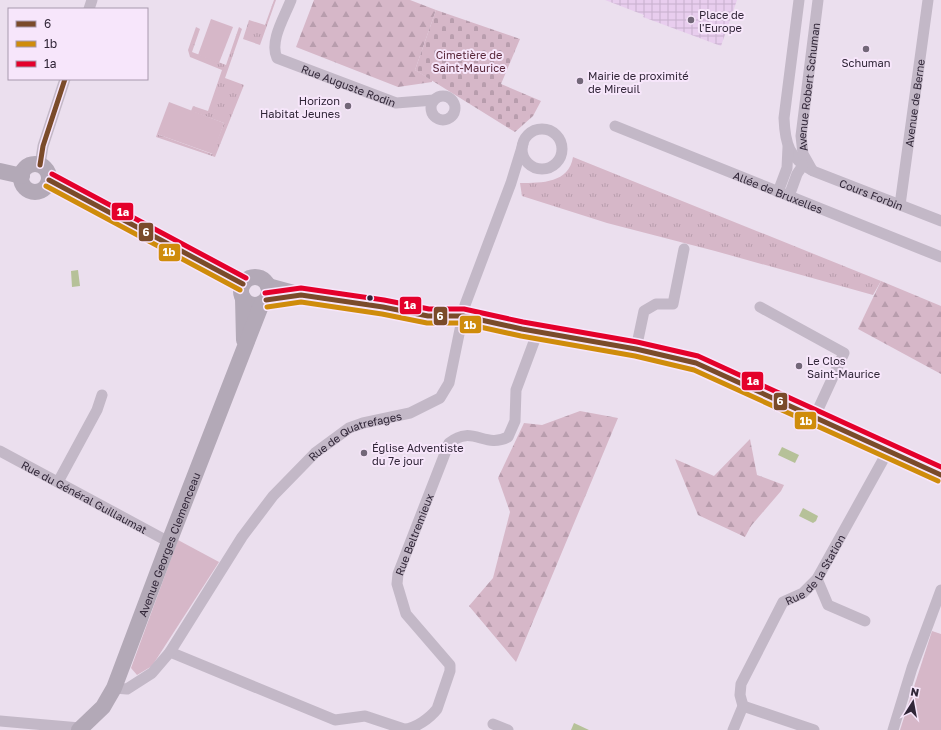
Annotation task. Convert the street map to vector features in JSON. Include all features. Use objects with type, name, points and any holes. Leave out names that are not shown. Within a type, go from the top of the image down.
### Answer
[{"type":"main road","points":[[36,164],[40,165],[47,170],[49,180],[43,189],[35,192],[24,185],[22,176],[28,166],[36,164]]},
{"type":"main road","points":[[0,171],[22,176]]},
{"type":"main road","points":[[49,180],[243,291],[250,304],[265,296],[302,295],[383,307],[428,316],[463,316],[636,349],[696,363],[815,416],[941,475]]},
{"type":"main road","points":[[243,291],[248,279],[257,278],[261,279],[265,296]]},
{"type":"main road","name":"Avenue Georges Clemenceau","points":[[243,291],[243,350]]},
{"type":"main road","name":"Avenue Georges Clemenceau","points":[[80,729],[102,707],[114,688],[265,296]]},
{"type":"street","name":"Rue Auguste Rodin","points":[[291,0],[274,47],[277,58],[396,103],[434,100]]},
{"type":"street","name":"Avenue Robert Schuman","points":[[799,0],[784,118],[784,134],[788,146],[796,160],[808,168]]},
{"type":"street","name":"Avenue Robert Schuman","points":[[808,168],[803,154],[801,136],[818,0]]},
{"type":"street","name":"Avenue de Berne","points":[[900,205],[928,0]]},
{"type":"street","points":[[40,165],[43,146],[65,80]]},
{"type":"street","name":"Allée de Bruxelles","points":[[614,126],[941,257]]},
{"type":"street","name":"Rue de Quatrefages","points":[[114,688],[127,689],[140,682],[152,673],[170,652],[242,537],[273,496],[315,453],[349,428],[363,423],[410,413],[440,398],[449,383],[465,305],[511,183],[523,144]]},
{"type":"street","points":[[778,192],[787,168],[788,146]]},
{"type":"street","points":[[789,196],[797,174],[808,168]]},
{"type":"street","name":"Cours Forbin","points":[[808,168],[941,221]]},
{"type":"street","points":[[636,349],[644,311],[656,304],[673,304],[684,249]]},
{"type":"street","points":[[760,307],[844,353],[815,416]]},
{"type":"street","name":"Rue Beltremieux","points":[[170,652],[335,720],[365,716],[404,729],[410,729],[433,715],[450,671],[450,665],[406,614],[397,584],[398,574],[449,443],[463,435],[470,435],[493,442],[508,437],[515,422],[516,390],[538,331]]},
{"type":"street","points":[[58,482],[97,410],[102,395]]},
{"type":"street","name":"Rue du Général Guillaumat","points":[[0,451],[169,542]]},
{"type":"street","name":"Rue de la Station","points":[[743,706],[740,695],[741,684],[783,602],[803,593],[817,579],[888,451]]},
{"type":"street","points":[[817,579],[828,605],[865,621]]},
{"type":"street","points":[[893,730],[912,668],[941,590]]},
{"type":"street","points":[[732,730],[743,706],[814,730]]},
{"type":"street","points":[[0,721],[80,729]]},
{"type":"street","points":[[493,724],[508,730]]},
{"type":"green space","points":[[274,0],[276,0],[260,45],[243,39],[249,20],[265,25]]},
{"type":"green space","points":[[314,0],[410,0],[436,10],[415,70],[432,80],[432,82],[398,87],[296,47]]},
{"type":"green space","name":"Cimetière de Saint-Maurice","points":[[436,10],[520,39],[501,84],[541,101],[533,116],[515,132],[415,70]]},
{"type":"green space","points":[[211,19],[233,27],[219,63],[198,55]]},
{"type":"green space","points":[[196,27],[200,29],[192,52],[226,65],[239,27],[242,29],[225,78],[244,85],[215,157],[156,137],[157,134],[212,154],[224,123],[191,111],[193,106],[208,111],[222,70],[190,57],[188,50]]},
{"type":"green space","points":[[169,102],[224,123],[213,154],[157,134]]},
{"type":"green space","points":[[573,157],[881,281],[873,295],[607,223],[522,196],[520,183],[545,182],[560,177],[570,166]]},
{"type":"green space","points":[[881,281],[941,306],[941,374],[858,329]]},
{"type":"green space","points":[[580,411],[618,418],[516,662],[469,606],[493,578],[510,512],[498,478],[524,423],[542,425]]},
{"type":"green space","points":[[750,439],[757,475],[784,485],[781,491],[751,526],[745,537],[698,515],[675,459],[714,476]]},
{"type":"green space","points":[[178,540],[219,562],[152,666],[137,675],[131,668]]},
{"type":"green space","points":[[932,631],[941,634],[941,730],[900,730]]},
{"type":"shaded area","name":"Place de l'Europe","points":[[605,0],[737,0],[721,46],[643,17],[644,15]]},
{"type":"shaded area","points":[[78,270],[80,286],[72,287],[71,271]]},
{"type":"shaded area","points":[[782,447],[799,455],[795,463],[778,455]]},
{"type":"shaded area","points":[[803,508],[818,516],[816,521],[813,523],[799,516]]},
{"type":"shaded area","points":[[574,723],[589,730],[571,730]]},
{"type":"transit line","name":"6","points":[[40,165],[43,146],[65,80]]},
{"type":"transit line","name":"1a","points":[[52,174],[246,278]]},
{"type":"transit line","name":"6","points":[[49,180],[243,284]]},
{"type":"transit line","name":"1b","points":[[46,186],[240,290]]},
{"type":"transit line","name":"1a","points":[[265,293],[301,288],[384,300],[429,309],[464,309],[523,322],[637,342],[698,356],[941,467]]},
{"type":"transit line","name":"6","points":[[266,300],[301,295],[383,307],[428,316],[463,316],[522,329],[636,349],[696,363],[941,475]]},
{"type":"transit line","name":"1b","points":[[267,307],[301,302],[382,314],[427,323],[462,323],[521,336],[635,356],[694,370],[938,481]]},
{"type":"place","name":"Place de l'Europe","points":[[691,20]]},
{"type":"place","name":"Schuman","points":[[866,49]]},
{"type":"place","name":"Mairie de proximité de Mireuil","points":[[580,81]]},
{"type":"place","name":"Horizon Habitat Jeunes","points":[[348,106]]},
{"type":"place","name":"Le Clos Saint-Maurice","points":[[799,366]]},
{"type":"place","name":"Église Adventiste du 7e jour","points":[[364,453]]}]
